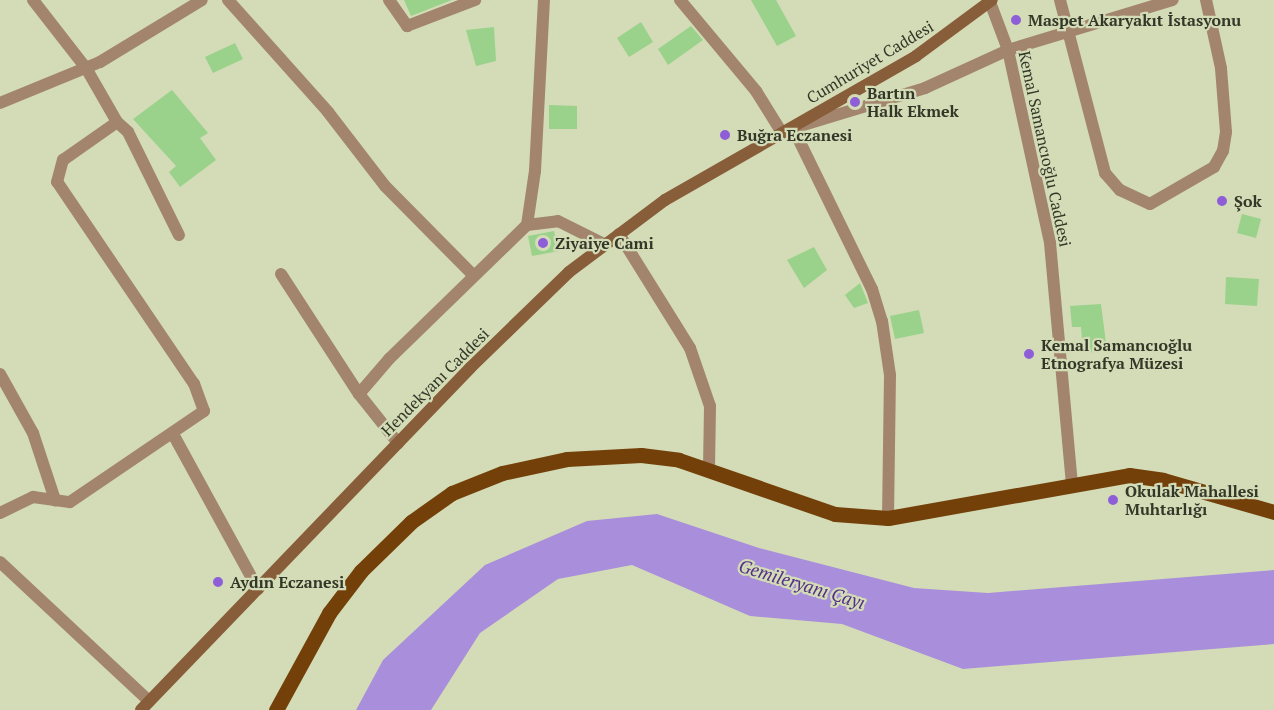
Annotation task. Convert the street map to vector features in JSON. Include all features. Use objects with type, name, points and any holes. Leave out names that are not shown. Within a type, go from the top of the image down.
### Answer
[{"type":"main road","name":"Cumhuriyet Caddesi","points":[[788,130],[916,56],[991,1]]},
{"type":"main road","name":"Hendekyanı Caddesi","points":[[145,706],[398,443],[569,272],[665,200],[788,130]]},
{"type":"main road","points":[[276,710],[329,613],[361,571],[411,522],[452,493],[502,473],[567,459],[641,455],[680,460],[835,514],[888,518],[1129,475],[1163,480],[1274,512]]},
{"type":"street","points":[[33,0],[86,68],[117,122],[128,132],[179,235]]},
{"type":"street","points":[[0,103],[86,68],[202,0]]},
{"type":"street","points":[[228,0],[328,112],[385,186],[473,275]]},
{"type":"street","points":[[389,0],[407,26],[475,0]]},
{"type":"street","points":[[527,225],[535,171],[544,0]]},
{"type":"street","points":[[680,0],[788,130],[872,290],[882,321],[890,375],[888,518]]},
{"type":"street","points":[[1060,0],[1105,173],[1120,190],[1150,204],[1214,167],[1223,151],[1226,132],[1221,68],[1206,0]]},
{"type":"street","points":[[788,130],[925,88],[1008,50],[1173,0]]},
{"type":"street","name":"Kemal Samancıoğlu Caddesi","points":[[991,1],[1008,50],[1050,243],[1072,484]]},
{"type":"street","points":[[0,513],[33,497],[70,502],[204,411],[194,384],[57,182],[63,160],[117,122]]},
{"type":"street","points":[[359,394],[473,275],[527,225],[558,221],[604,244]]},
{"type":"street","points":[[619,234],[690,348],[710,406],[709,471]]},
{"type":"street","points":[[281,273],[359,394],[398,443]]},
{"type":"street","points":[[0,374],[33,433],[54,500]]},
{"type":"street","points":[[173,434],[258,589]]},
{"type":"street","points":[[0,562],[145,706]]},
{"type":"water","name":"Gemileryanı Çayı","points":[[657,514],[759,548],[914,588],[988,593],[1274,570],[1274,644],[963,669],[842,624],[750,616],[632,565],[558,579],[480,633],[431,710],[356,710],[383,660],[485,565],[587,521]]},
{"type":"building","points":[[404,0],[452,0],[411,16]]},
{"type":"building","points":[[751,0],[776,0],[796,36],[777,46]]},
{"type":"building","points":[[641,22],[653,42],[629,57],[617,38]]},
{"type":"building","points":[[691,26],[703,40],[668,65],[658,49]]},
{"type":"building","points":[[494,27],[496,61],[476,66],[466,30]]},
{"type":"building","points":[[235,43],[243,59],[213,73],[205,57]]},
{"type":"building","points":[[172,90],[208,133],[200,138],[216,160],[180,187],[169,172],[176,166],[133,119]]},
{"type":"building","points":[[549,105],[577,106],[577,129],[549,129]]},
{"type":"building","points":[[1242,214],[1261,219],[1256,238],[1237,233]]},
{"type":"building","name":"Ziyaiye Cami","points":[[554,231],[559,251],[532,256],[528,236]]},
{"type":"building","points":[[814,247],[827,270],[804,288],[787,260]]},
{"type":"building","points":[[1226,277],[1259,279],[1257,306],[1225,304]]},
{"type":"building","points":[[860,283],[868,303],[854,308],[845,295]]},
{"type":"building","points":[[1101,304],[1107,351],[1083,353],[1081,327],[1072,327],[1070,306]]},
{"type":"building","points":[[919,310],[924,333],[895,339],[890,316]]},
{"type":"place","name":"Maspet Akaryakıt İstasyonu","points":[[1016,20]]},
{"type":"place","name":"Bartın Halk Ekmek","points":[[855,102]]},
{"type":"place","name":"Buğra Eczanesi","points":[[725,135]]},
{"type":"place","name":"Şok","points":[[1222,201]]},
{"type":"place","name":"Ziyaiye Cami","points":[[543,243]]},
{"type":"place","name":"Kemal Samancıoğlu Etnografya Müzesi","points":[[1029,354]]},
{"type":"place","name":"Okulak Mahallesi Muhtarlığı","points":[[1113,500]]},
{"type":"place","name":"Aydın Eczanesi","points":[[218,582]]}]
